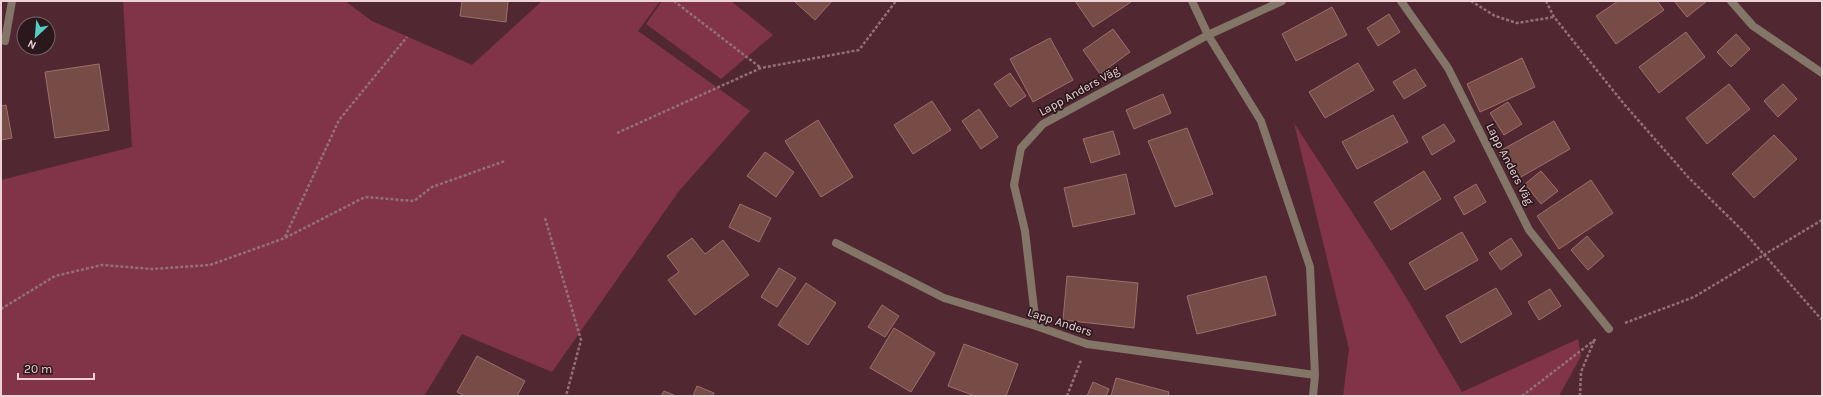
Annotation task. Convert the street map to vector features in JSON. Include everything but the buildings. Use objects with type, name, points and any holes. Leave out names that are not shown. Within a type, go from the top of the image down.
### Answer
[{"type":"street","points":[[5,41],[12,1]]},
{"type":"street","points":[[1192,1],[1208,35],[1261,121],[1310,267],[1315,375],[1313,396]]},
{"type":"street","name":"Lapp Anders Väg","points":[[1036,326],[1025,231],[1014,185],[1021,148],[1043,124],[1208,35],[1282,1]]},
{"type":"street","name":"Lapp Anders Väg","points":[[1402,1],[1448,68],[1529,230],[1609,329]]},
{"type":"street","points":[[1731,1],[1753,26],[1822,73]]},
{"type":"street","name":"Lapp Anders","points":[[836,243],[944,298],[1036,326],[1086,344],[1315,375]]},
{"type":"path","points":[[674,1],[761,68]]},
{"type":"path","points":[[617,133],[761,68],[859,50],[896,1]]},
{"type":"path","points":[[1471,1],[1494,16],[1517,24],[1554,17]]},
{"type":"path","points":[[1546,1],[1554,17],[1624,104],[1688,178],[1745,233],[1822,320]]},
{"type":"path","points":[[285,238],[339,120],[407,37]]},
{"type":"path","points":[[1,308],[55,276],[102,265],[152,269],[210,265],[285,238],[365,197],[414,202],[432,187],[505,161]]},
{"type":"path","points":[[545,218],[581,340],[566,396]]},
{"type":"path","points":[[1522,396],[1609,329],[1694,297],[1822,220]]},
{"type":"path","points":[[1580,396],[1581,372],[1594,342],[1609,329]]},
{"type":"path","points":[[1067,396],[1086,344]]},
{"type":"shaded area","points":[[123,1],[345,1],[372,21],[472,65],[542,1],[660,1],[638,31],[750,111],[679,191],[552,372],[462,334],[424,396],[1,396],[1,180],[132,147]]},
{"type":"shaded area","points":[[662,1],[731,1],[773,35],[721,79],[646,24]]},
{"type":"shaded area","points":[[1294,123],[1394,277],[1462,392],[1578,339],[1581,356],[1559,396],[1343,396],[1349,349]]}]
